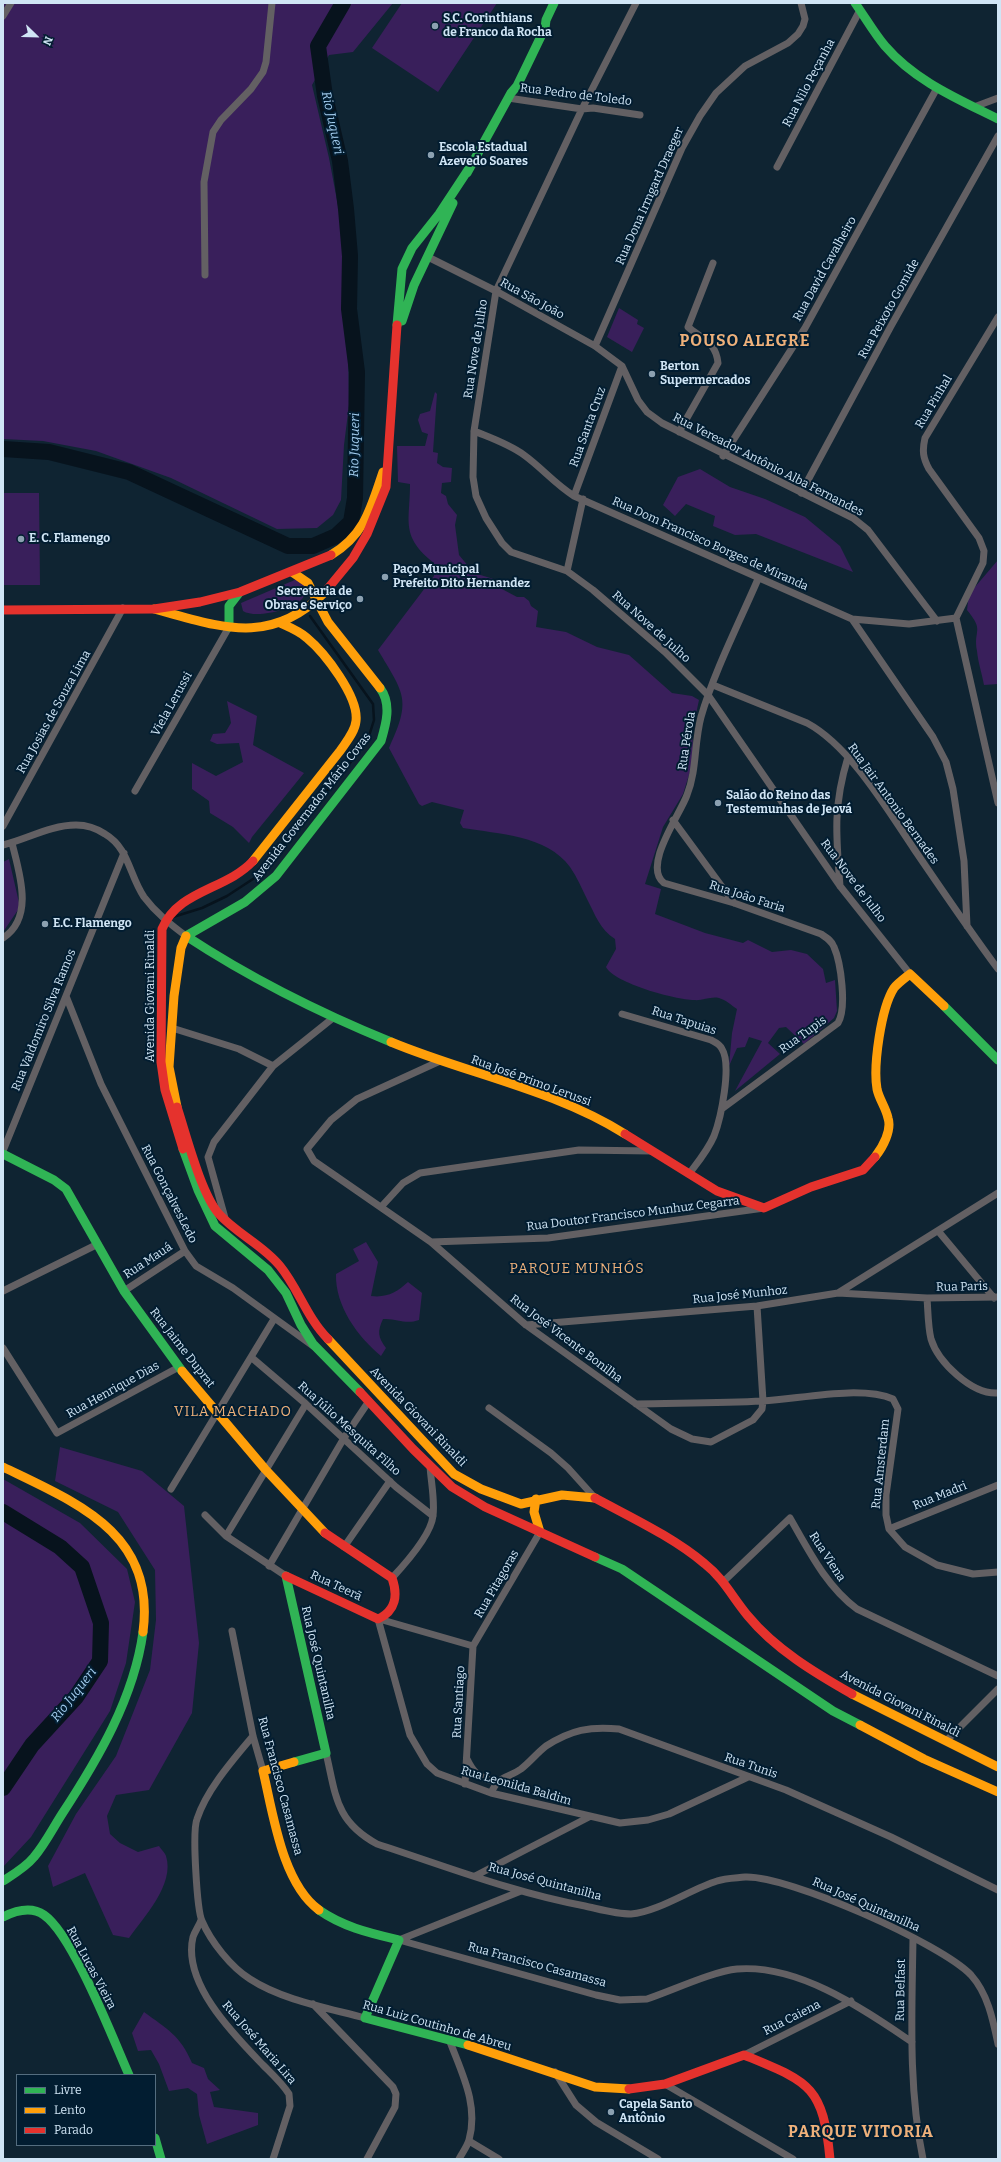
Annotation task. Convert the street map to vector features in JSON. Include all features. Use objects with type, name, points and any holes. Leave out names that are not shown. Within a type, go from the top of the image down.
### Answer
[{"type":"street","points":[[3,7],[7,3]]},
{"type":"street","points":[[3,16],[11,3]]},
{"type":"street","points":[[205,275],[204,182],[212,132],[221,120],[251,89],[263,72],[267,54],[272,3]]},
{"type":"street","points":[[396,349],[407,301],[470,167],[510,95],[511,84],[540,24],[546,20],[554,3]]},
{"type":"street","name":"Rua Nove de Julho","points":[[636,3],[582,109],[496,292],[474,430],[473,477],[476,496],[486,518],[502,543],[511,552],[567,572],[593,590],[665,652],[708,696],[840,886],[910,974]]},
{"type":"street","name":"Rua Dona Irmgard Draeger","points":[[595,346],[682,148],[700,116],[716,93],[745,66],[788,43],[798,34],[804,26],[801,3]]},
{"type":"street","points":[[858,6],[885,46],[905,65],[937,88],[998,119]]},
{"type":"street","name":"Rua Nilo Peçanha","points":[[777,167],[858,6]]},
{"type":"street","name":"Rua David Cavalheiro","points":[[723,456],[805,328],[937,88]]},
{"type":"street","name":"Rua Pedro de Toledo","points":[[510,95],[582,109],[593,108],[640,115]]},
{"type":"street","points":[[974,107],[998,98]]},
{"type":"street","name":"Rua Peixoto Gomide","points":[[801,493],[891,326],[998,136]]},
{"type":"street","points":[[154,609],[229,627],[249,629],[280,623],[317,600],[345,568],[365,540],[379,511],[386,487],[399,287],[402,269],[412,248],[439,214],[470,167]]},
{"type":"street","points":[[428,257],[428,245],[439,214]]},
{"type":"street","name":"Rua São João","points":[[428,257],[595,346],[622,366]]},
{"type":"street","points":[[679,432],[718,363],[717,352],[714,346],[688,328],[713,264]]},
{"type":"street","name":"Rua Pinhal","points":[[956,618],[983,563],[984,551],[979,538],[929,469],[923,457],[923,447],[925,438],[998,317]]},
{"type":"street","name":"Rua Vereador Antônio Alba Fernandes","points":[[622,366],[638,400],[647,412],[679,432],[723,456],[853,518],[868,530],[937,621]]},
{"type":"street","name":"Rua Santa Cruz","points":[[574,496],[622,366]]},
{"type":"street","name":"Rua Dom Francisco Borges de Miranda","points":[[474,430],[515,449],[557,485],[574,496],[758,579],[852,619],[909,624],[956,618]]},
{"type":"street","points":[[3,610],[154,609],[207,601],[240,592],[325,559],[345,547],[358,533],[369,513],[389,454]]},
{"type":"street","points":[[567,572],[583,500]]},
{"type":"street","name":"Avenida Governador Mário Covas","points":[[186,936],[226,915],[261,891],[271,881],[381,740],[384,733],[387,705],[382,690],[328,622],[308,583],[292,572]]},
{"type":"street","name":"Rua Pérola","points":[[664,883],[659,879],[657,867],[673,820],[687,796],[693,777],[700,719],[708,696],[758,579]]},
{"type":"street","points":[[229,627],[229,606],[240,592]]},
{"type":"street","name":"Rua Josias de Souza Lima","points":[[3,826],[124,608]]},
{"type":"street","points":[[956,618],[998,803]]},
{"type":"street","points":[[852,619],[933,737],[946,762],[953,789],[964,861],[966,926]]},
{"type":"street","name":"Avenida Governador Mário Covas","points":[[164,920],[175,907],[230,879],[245,869],[269,842],[351,736],[356,721],[356,709],[350,693],[309,640],[298,632],[280,623]]},
{"type":"street","name":"Viela Lerussi","points":[[135,791],[229,627]]},
{"type":"street","name":"Rua Jair Antonio Bernades","points":[[713,685],[819,729],[848,756],[893,817],[966,926],[998,969]]},
{"type":"street","points":[[840,886],[836,837],[836,807],[839,785],[848,756]]},
{"type":"street","points":[[673,820],[734,903]]},
{"type":"street","name":"Rua José Primo Lerussi","points":[[3,845],[56,828],[77,825],[96,828],[112,838],[124,853],[143,895],[164,920],[218,957],[334,1018],[440,1061],[547,1096],[603,1120],[716,1191],[764,1208]]},
{"type":"street","points":[[3,938],[9,934],[17,920],[23,898],[12,843]]},
{"type":"street","name":"Rua Valdomiro Silva Ramos","points":[[3,1151],[124,853]]},
{"type":"street","name":"Rua João Faria","points":[[664,883],[734,903],[821,934]]},
{"type":"street","name":"Avenida Giovani Rinaldi","points":[[164,920],[162,929],[160,1017],[161,1062],[166,1090],[181,1144],[198,1190],[215,1226],[268,1270],[286,1293],[301,1325],[315,1347],[370,1401],[430,1466],[452,1487],[485,1507],[622,1569],[833,1711],[924,1759],[998,1792]]},
{"type":"street","name":"Rua Tupis","points":[[723,1108],[838,1023],[842,1017],[843,1008],[839,965],[834,946],[821,934]]},
{"type":"street","name":"Avenida Giovani Rinaldi","points":[[186,936],[180,948],[169,1067],[175,1101],[201,1179],[218,1213],[264,1250],[280,1266],[321,1333],[454,1474],[481,1489],[521,1504],[536,1499],[562,1495],[595,1498],[688,1551],[723,1582],[753,1621],[786,1651],[815,1672],[867,1703],[998,1766]]},
{"type":"street","points":[[764,1208],[811,1188],[863,1170],[882,1148],[888,1134],[889,1119],[877,1091],[875,1072],[882,1026],[886,1004],[894,987],[910,974],[968,1029],[998,1060]]},
{"type":"street","name":"Rua GonçalvesLedo","points":[[66,996],[102,1084],[185,1251],[196,1266],[233,1288],[274,1319],[315,1347]]},
{"type":"street","name":"Rua Tapuias","points":[[622,1014],[717,1042],[722,1047],[725,1056],[723,1108],[713,1137],[706,1151],[689,1174]]},
{"type":"street","points":[[219,1230],[225,1220],[211,1173],[208,1157],[214,1142],[273,1066],[334,1018]]},
{"type":"street","points":[[172,1028],[239,1049],[273,1066]]},
{"type":"street","name":"Rua José Vicente Bonilha","points":[[440,1061],[357,1099],[331,1120],[308,1149],[314,1161],[431,1242],[526,1324],[680,1435],[701,1442],[711,1442],[753,1420],[762,1409],[763,1401]]},
{"type":"street","points":[[381,1207],[403,1183],[420,1173],[579,1150],[654,1151]]},
{"type":"street","name":"Rua Jaime Duprat","points":[[3,1154],[54,1180],[66,1189],[124,1291],[179,1367],[265,1469],[301,1510],[322,1531],[392,1578]]},
{"type":"street","name":"Rua José Munhoz","points":[[526,1324],[757,1306],[838,1293],[939,1232],[998,1194]]},
{"type":"street","name":"Rua Doutor Francisco Munhuz Cegarra","points":[[431,1242],[548,1238],[764,1208]]},
{"type":"street","points":[[939,1232],[996,1298]]},
{"type":"street","points":[[3,1291],[98,1244]]},
{"type":"street","name":"Rua Mauá","points":[[124,1291],[185,1251]]},
{"type":"street","name":"Rua Paris","points":[[838,1293],[926,1298],[996,1298]]},
{"type":"street","points":[[926,1298],[931,1338],[938,1354],[954,1372],[972,1385],[991,1394],[998,1393]]},
{"type":"street","points":[[636,1404],[763,1401],[757,1306]]},
{"type":"street","points":[[171,1489],[188,1464],[217,1411],[274,1319]]},
{"type":"street","points":[[315,1347],[312,1335],[316,1332],[321,1333]]},
{"type":"street","name":"Rua Henrique Dias","points":[[3,1348],[57,1433],[179,1367]]},
{"type":"street","points":[[326,1358],[335,1360],[337,1351]]},
{"type":"street","name":"Rua Júlio Mesquita Filho","points":[[251,1357],[306,1404],[390,1481],[433,1516]]},
{"type":"street","name":"Rua Amsterdam","points":[[763,1401],[858,1393],[884,1396],[893,1399],[898,1409],[886,1495],[886,1515],[890,1529],[905,1547],[938,1565],[973,1574],[998,1572]]},
{"type":"street","points":[[269,1566],[344,1438],[370,1401]]},
{"type":"street","points":[[226,1536],[265,1469],[306,1404]]},
{"type":"street","points":[[489,1408],[551,1453],[568,1468],[595,1498]]},
{"type":"street","points":[[378,1619],[386,1617],[392,1610],[396,1597],[395,1586],[392,1578],[424,1537],[433,1516],[430,1466]]},
{"type":"street","points":[[3,1467],[84,1508],[105,1522],[121,1540],[135,1566],[144,1592],[145,1614],[140,1653],[120,1706],[96,1756],[34,1857],[3,1881]]},
{"type":"street","points":[[344,1547],[390,1481]]},
{"type":"street","name":"Rua Madri","points":[[890,1529],[998,1485]]},
{"type":"street","points":[[536,1499],[534,1512],[540,1532]]},
{"type":"street","name":"Rua Teerã","points":[[205,1515],[226,1536],[286,1576],[378,1619],[473,1646]]},
{"type":"street","name":"Rua Viena","points":[[723,1582],[790,1518],[826,1577],[841,1597],[857,1609],[998,1676]]},
{"type":"street","name":"Rua Pitagoras","points":[[473,1646],[540,1532]]},
{"type":"street","name":"Rua José Quintanilha","points":[[286,1576],[336,1797],[344,1818],[356,1831],[377,1844],[521,1891],[571,1903],[631,1914],[673,1901],[719,1880],[747,1877],[765,1878],[796,1887],[858,1912],[952,1958],[972,1976],[990,2008],[998,2044]]},
{"type":"street","name":"Rua Leonilda Baldim","points":[[378,1619],[410,1735],[427,1764],[437,1773],[491,1793],[620,1824],[648,1820],[669,1814],[748,1777]]},
{"type":"street","name":"Rua Francisco Casamassa","points":[[232,1631],[253,1736],[286,1861],[297,1886],[308,1900],[320,1912],[333,1920],[596,1995],[620,2000],[647,1999],[736,1969],[759,1968],[811,1984],[851,2001],[912,2042]]},
{"type":"street","name":"Rua Santiago","points":[[467,1759],[473,1646]]},
{"type":"street","points":[[946,1741],[998,1689]]},
{"type":"street","name":"Rua Tunis","points":[[496,1782],[520,1770],[546,1747],[572,1732],[596,1727],[619,1729],[818,1803],[998,1890]]},
{"type":"street","name":"Rua Luiz Coutinho de Abreu","points":[[253,1736],[228,1765],[196,1819],[194,1835],[201,1920],[223,1954],[250,1979],[282,1994],[313,2004],[449,2040],[555,2072],[595,2087],[627,2089],[665,2084],[744,2055]]},
{"type":"street","points":[[263,1772],[326,1753]]},
{"type":"street","points":[[465,1784],[467,1759]]},
{"type":"street","points":[[467,1759],[472,1770],[481,1778],[496,1782],[491,1793]]},
{"type":"street","points":[[475,1876],[588,1817]]},
{"type":"street","points":[[365,2018],[399,1940],[521,1891]]},
{"type":"street","name":"Rua Lucas Vieira","points":[[3,1917],[22,1910],[34,1911],[44,1915],[52,1921],[78,1965],[129,2074]]},
{"type":"street","name":"Rua José Maria Lira","points":[[201,1920],[194,1936],[192,1948],[193,1962],[201,1986],[218,2014],[289,2094],[290,2106],[273,2159]]},
{"type":"street","name":"Rua Belfast","points":[[912,2042],[913,1938]]},
{"type":"street","name":"Rua Caiena","points":[[744,2055],[851,2001]]},
{"type":"street","points":[[313,2004],[393,2087],[396,2094],[395,2107],[367,2159]]},
{"type":"street","points":[[449,2040],[471,2101],[473,2115],[469,2142],[459,2159]]},
{"type":"street","points":[[912,2042],[917,2131],[923,2159]]},
{"type":"street","points":[[744,2055],[799,2079],[814,2094],[819,2101],[828,2128],[830,2159]]},
{"type":"street","points":[[555,2072],[576,2105],[596,2122],[658,2159]]},
{"type":"street","points":[[665,2084],[793,2159]]},
{"type":"street","points":[[156,2142],[161,2159]]},
{"type":"street","points":[[469,2142],[499,2159]]},
{"type":"shaded area","points":[[3,3],[393,3],[353,52],[329,55],[312,85],[329,158],[342,227],[342,308],[348,355],[349,405],[344,445],[341,500],[333,515],[317,528],[277,529],[171,478],[96,451],[43,441],[3,439]]},
{"type":"shaded area","name":"S.C. Corinthians de Franco da Rocha","points":[[402,3],[497,3],[438,92],[372,48]]},
{"type":"shaded area","points":[[619,308],[638,320],[637,324],[644,328],[632,352],[607,337]]},
{"type":"shaded area","points":[[435,392],[437,394],[433,452],[438,453],[437,463],[443,467],[452,468],[451,482],[442,483],[441,493],[446,496],[448,504],[457,515],[455,525],[459,555],[474,573],[500,581],[502,589],[517,597],[524,597],[529,601],[531,606],[538,611],[536,627],[566,632],[597,647],[629,655],[672,693],[692,696],[699,700],[692,733],[694,759],[683,794],[663,827],[645,884],[661,889],[655,914],[705,933],[743,943],[748,940],[772,952],[791,950],[807,954],[823,969],[826,983],[835,980],[837,1011],[834,1018],[804,1044],[786,1027],[779,1028],[768,1043],[780,1054],[735,1091],[762,1041],[749,1037],[745,1047],[737,1048],[729,1066],[732,1033],[737,1009],[719,998],[694,1000],[646,990],[611,973],[606,967],[616,949],[615,939],[605,931],[595,916],[575,875],[560,856],[535,842],[506,835],[463,828],[460,823],[464,810],[432,802],[422,806],[419,804],[389,748],[401,718],[402,697],[394,677],[378,650],[434,576],[434,563],[416,545],[411,536],[409,528],[410,484],[398,482],[397,446],[425,446],[428,434],[422,432],[418,420],[420,414],[430,411]]},
{"type":"shaded area","points":[[700,469],[730,487],[765,499],[805,517],[840,546],[853,572],[756,534],[735,535],[713,526],[715,516],[686,504],[675,516],[663,505],[678,477]]},
{"type":"shaded area","name":"E. C. Flamengo","points":[[3,493],[39,493],[40,585],[3,585]]},
{"type":"shaded area","points":[[998,560],[998,684],[984,685],[976,644],[977,627],[967,610],[969,594]]},
{"type":"shaded area","points":[[297,579],[303,584],[306,590],[303,598],[297,603],[282,610],[264,614],[243,611],[241,603]]},
{"type":"shaded area","points":[[227,701],[257,716],[253,745],[304,773],[252,837],[249,843],[233,827],[210,813],[209,801],[192,789],[192,763],[216,776],[243,762],[239,743],[217,744],[210,741],[213,734],[225,733],[231,723]]},
{"type":"shaded area","points":[[9,859],[20,907],[3,932],[3,862]]},
{"type":"shaded area","points":[[366,1242],[378,1262],[371,1296],[391,1294],[408,1282],[422,1293],[419,1320],[405,1322],[393,1319],[383,1319],[379,1334],[381,1341],[386,1348],[381,1356],[356,1330],[339,1298],[337,1286],[336,1274],[359,1261],[353,1249]]},
{"type":"shaded area","points":[[60,1447],[142,1471],[184,1506],[199,1643],[192,1713],[149,1790],[116,1795],[107,1816],[110,1834],[120,1843],[138,1852],[159,1846],[166,1856],[168,1867],[162,1889],[156,1900],[129,1938],[113,1935],[85,1873],[53,1887],[48,1866],[76,1814],[116,1756],[150,1670],[156,1620],[155,1570],[118,1512],[55,1481]]},
{"type":"shaded area","points":[[3,1479],[80,1523],[127,1569],[135,1602],[126,1663],[110,1711],[31,1837],[3,1867]]},
{"type":"shaded area","points":[[144,2012],[178,2039],[192,2063],[204,2068],[208,2079],[220,2090],[210,2092],[214,2107],[258,2113],[258,2125],[207,2144],[199,2115],[197,2094],[188,2088],[169,2091],[159,2064],[151,2050],[138,2051],[132,2033]]},
{"type":"waterway","name":"Rio Juqueri","points":[[3,449],[49,452],[129,472],[288,546],[313,546],[336,536],[351,522],[355,498],[357,372],[349,309],[350,256],[340,161],[325,96],[318,46],[343,3]]},
{"type":"waterway","points":[[173,917],[202,908],[227,896],[256,877],[350,763],[369,736],[374,720],[373,704],[310,616]]},
{"type":"waterway","name":"Rio Juqueri","points":[[3,1512],[60,1547],[82,1567],[101,1623],[100,1661],[76,1697],[32,1745],[3,1788]]},
{"type":"traffic: fast","points":[[467,173],[511,93],[517,86],[545,28],[546,20],[554,3]]},
{"type":"traffic: fast","points":[[855,3],[885,46],[910,69],[938,88],[998,119]]},
{"type":"traffic: fast","points":[[397,325],[402,269],[412,248],[439,214],[470,167]]},
{"type":"traffic: fast","points":[[402,321],[414,285],[453,203]]},
{"type":"traffic: fast","points":[[229,627],[229,606],[239,593]]},
{"type":"traffic: fast","points":[[186,936],[245,902],[276,876],[381,741],[385,728],[387,707],[384,694],[380,688]]},
{"type":"traffic: fast","points":[[186,936],[235,966],[286,994],[391,1042]]},
{"type":"traffic: fast","points":[[944,1006],[998,1060]]},
{"type":"traffic: fast","points":[[183,1149],[198,1190],[215,1226],[268,1270],[286,1293],[301,1325],[313,1344],[360,1392]]},
{"type":"traffic: fast","points":[[3,1154],[54,1180],[66,1189],[124,1291],[182,1371]]},
{"type":"traffic: fast","points":[[595,1557],[622,1569],[833,1711],[860,1725]]},
{"type":"traffic: fast","points":[[286,1576],[326,1753],[294,1762]]},
{"type":"traffic: fast","points":[[3,1881],[31,1861],[89,1772],[113,1727],[132,1681],[143,1632]]},
{"type":"traffic: fast","points":[[3,1917],[23,1910],[34,1911],[44,1915],[55,1926],[67,1943],[91,1989],[129,2074]]},
{"type":"traffic: fast","points":[[319,1910],[347,1925],[399,1940],[365,2018],[468,2045]]},
{"type":"traffic: fast","points":[[156,2142],[161,2159]]},
{"type":"traffic: slow","points":[[331,555],[352,539],[359,529],[375,497],[383,472]]},
{"type":"traffic: slow","points":[[292,572],[308,583],[317,601]]},
{"type":"traffic: slow","points":[[154,609],[222,626],[243,628],[263,626],[284,621],[304,610],[325,592]]},
{"type":"traffic: slow","points":[[317,601],[328,622],[380,688]]},
{"type":"traffic: slow","points":[[253,861],[340,751],[352,733],[356,721],[355,711],[347,688],[323,654],[307,638],[297,631],[280,623]]},
{"type":"traffic: slow","points":[[177,1107],[169,1067],[174,996],[181,948],[186,936]]},
{"type":"traffic: slow","points":[[875,1157],[884,1143],[889,1128],[887,1114],[878,1093],[876,1079],[879,1037],[889,997],[894,988],[910,974],[944,1006]]},
{"type":"traffic: slow","points":[[391,1042],[569,1105],[597,1118],[625,1134]]},
{"type":"traffic: slow","points":[[328,1339],[454,1474],[481,1489],[521,1504],[562,1495],[595,1498]]},
{"type":"traffic: slow","points":[[182,1371],[265,1469],[325,1533]]},
{"type":"traffic: slow","points":[[3,1467],[58,1494],[83,1509],[106,1526],[124,1546],[137,1570],[144,1598],[143,1632]]},
{"type":"traffic: slow","points":[[536,1499],[534,1512],[540,1532]]},
{"type":"traffic: slow","points":[[852,1694],[998,1767]]},
{"type":"traffic: slow","points":[[860,1725],[924,1759],[998,1792]]},
{"type":"traffic: slow","points":[[294,1762],[263,1771],[275,1826],[288,1865],[296,1883],[306,1898],[319,1910]]},
{"type":"traffic: slow","points":[[468,2045],[595,2087],[629,2089]]},
{"type":"traffic: jam","points":[[325,592],[353,558],[367,534],[386,487],[397,325]]},
{"type":"traffic: jam","points":[[3,610],[154,609],[200,602],[240,592],[331,555]]},
{"type":"traffic: jam","points":[[183,1149],[165,1090],[161,1062],[162,929],[169,916],[179,906],[203,891],[242,871],[253,861]]},
{"type":"traffic: jam","points":[[177,1107],[200,1178],[212,1205],[226,1221],[266,1252],[280,1266],[314,1322],[328,1339]]},
{"type":"traffic: jam","points":[[625,1134],[717,1191],[764,1208],[811,1187],[863,1170],[875,1157]]},
{"type":"traffic: jam","points":[[360,1392],[413,1449],[452,1487],[485,1507],[595,1557]]},
{"type":"traffic: jam","points":[[595,1498],[652,1528],[693,1554],[728,1588],[748,1616],[770,1639],[796,1660],[852,1694]]},
{"type":"traffic: jam","points":[[286,1576],[378,1619],[389,1612],[395,1596],[392,1578],[325,1533]]},
{"type":"traffic: jam","points":[[629,2089],[665,2084],[744,2055],[784,2072],[798,2080],[809,2089],[817,2101],[823,2115],[830,2159]]},
{"type":"place","name":"S.C. Corinthians de Franco da Rocha","points":[[435,26]]},
{"type":"place","name":"Escola Estadual Azevedo Soares","points":[[431,155]]},
{"type":"place","name":"Berton Supermercados","points":[[652,374]]},
{"type":"place","name":"E. C. Flamengo","points":[[21,539]]},
{"type":"place","name":"Paço Municipal Prefeito Dito Hernandez","points":[[385,577]]},
{"type":"place","name":"Secretaria de Obras e Serviço","points":[[360,599]]},
{"type":"place","name":"Salão do Reino das Testemunhas de Jeová","points":[[718,803]]},
{"type":"place","name":"E.C. Flamengo","points":[[45,924]]},
{"type":"place","name":"Capela Santo Antônio","points":[[611,2112]]},
{"type":"district","name":"POUSO ALEGRE","points":[[745,342]]},
{"type":"district","name":"PARQUE MUNHÓS","points":[[577,1269]]},
{"type":"district","name":"VILA MACHADO","points":[[233,1412]]},
{"type":"district","name":"PARQUE VITORIA","points":[[861,2133]]}]
